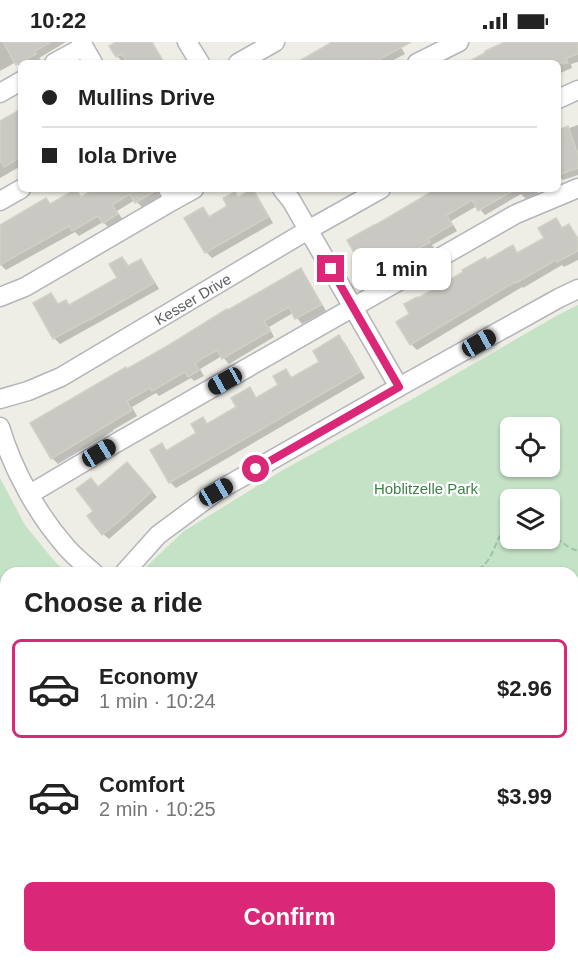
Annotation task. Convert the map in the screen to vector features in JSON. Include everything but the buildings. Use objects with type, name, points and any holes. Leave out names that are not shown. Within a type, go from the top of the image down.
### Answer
[{"type":"street","points":[[188,42],[198,60]]},
{"type":"street","points":[[243,60],[275,42]]},
{"type":"street","points":[[423,60],[459,42]]},
{"type":"street","points":[[58,60],[82,44],[91,60]]},
{"type":"street","points":[[0,93],[18,83]]},
{"type":"street","points":[[561,98],[578,90]]},
{"type":"street","points":[[30,494],[516,213],[578,188]]},
{"type":"street","points":[[0,201],[18,191]]},
{"type":"street","points":[[284,192],[399,387]]},
{"type":"street","name":"Kesser Drive","points":[[0,399],[28,392],[61,377],[376,192]]},
{"type":"street","points":[[0,297],[26,287],[171,194]]},
{"type":"street","points":[[130,567],[159,535],[216,492],[399,387],[559,298],[578,290]]},
{"type":"street","points":[[0,427],[22,482],[41,513],[67,548],[88,567]]},
{"type":"path","points":[[482,567],[488,561],[500,537]]},
{"type":"path","points":[[560,541],[578,551]]},
{"type":"green space","name":"Hoblitzelle Park","points":[[578,305],[578,567],[147,566],[184,531],[283,470]]},
{"type":"green space","name":"Hoblitzelle Park","points":[[0,478],[25,525],[60,567],[0,567]]},
{"type":"route","points":[[256,469],[399,387],[331,269]]}]
